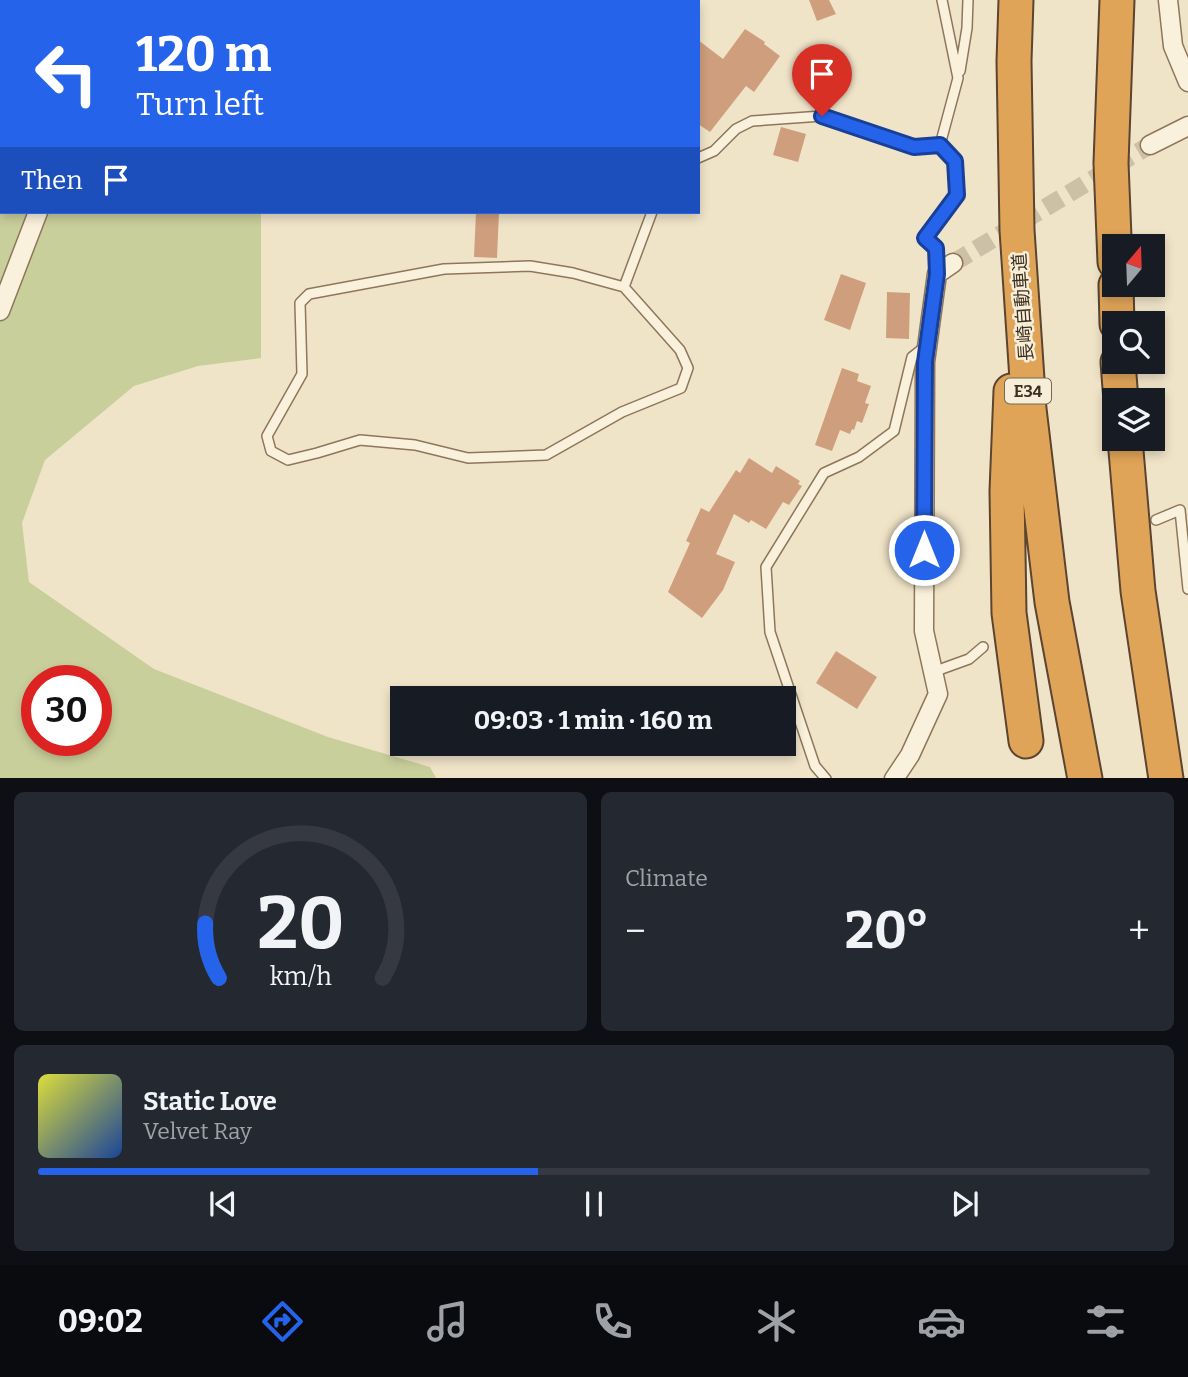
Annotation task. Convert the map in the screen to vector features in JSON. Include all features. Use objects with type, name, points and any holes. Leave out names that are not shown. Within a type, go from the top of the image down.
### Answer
[{"type":"highway","name":"長崎自動車道","points":[[1016,0],[1014,61],[1017,230],[1030,409],[1052,602],[1085,778]]},
{"type":"highway","points":[[1114,234],[1111,163],[1117,0]]},
{"type":"highway","points":[[1017,230],[1007,491],[1009,613],[1026,741]]},
{"type":"highway","points":[[1126,451],[1138,591],[1166,778]]},
{"type":"street","points":[[1168,0],[1173,46],[1188,82]]},
{"type":"street","points":[[1150,145],[1188,126]]},
{"type":"street","points":[[0,311],[37,214]]},
{"type":"street","points":[[895,778],[910,755],[938,694],[924,631],[925,362],[937,274],[953,263]]},
{"type":"lane","points":[[943,0],[958,78]]},
{"type":"lane","points":[[940,145],[958,78],[967,28],[968,0]]},
{"type":"lane","points":[[700,157],[714,151],[736,129],[752,121],[822,116],[914,147],[940,145]]},
{"type":"lane","points":[[937,274],[936,248],[925,238],[957,195],[955,161],[940,145]]},
{"type":"lane","points":[[624,287],[651,214]]},
{"type":"lane","points":[[530,266],[573,273],[624,287],[680,350],[688,368],[681,388],[622,412],[546,455],[468,458],[415,445],[360,440],[288,460],[271,451],[267,436],[302,374],[300,303],[309,294],[444,269],[530,266]]},
{"type":"lane","points":[[825,778],[815,766],[770,632],[766,567],[824,473],[859,457],[894,431],[912,357],[928,345]]},
{"type":"lane","points":[[1156,520],[1180,510],[1188,589]]},
{"type":"lane","points":[[933,671],[969,659],[983,647]]},
{"type":"green space","points":[[0,214],[261,214],[261,358],[198,366],[134,386],[45,460],[22,523],[29,582],[154,669],[328,737],[430,767],[436,778],[0,778]]},
{"type":"building","points":[[809,0],[829,0],[836,14],[817,21]]},
{"type":"building","points":[[745,29],[780,56],[754,92],[746,86],[710,132],[700,125],[700,42],[723,59]]},
{"type":"building","points":[[781,127],[806,134],[798,162],[773,155]]},
{"type":"building","points":[[476,214],[499,214],[497,258],[474,257]]},
{"type":"building","points":[[841,274],[866,283],[850,330],[824,320]]},
{"type":"building","points":[[887,292],[910,293],[909,339],[886,338]]},
{"type":"building","points":[[842,368],[859,374],[857,381],[871,386],[865,403],[869,404],[862,423],[857,421],[850,434],[840,430],[832,451],[815,445]]},
{"type":"building","points":[[749,458],[772,473],[776,466],[800,481],[798,484],[802,486],[789,505],[783,502],[766,529],[734,514],[716,554],[735,562],[723,590],[702,618],[668,592],[690,543],[686,541],[701,508],[709,512],[736,470],[740,473]]},
{"type":"building","points":[[836,651],[877,677],[857,709],[816,683]]},
{"type":"tunnel","points":[[953,263],[1150,145]]},
{"type":"route","points":[[822,116],[914,147],[940,145],[955,161],[957,195],[925,238],[936,248],[937,274],[925,362],[924,550]]}]
